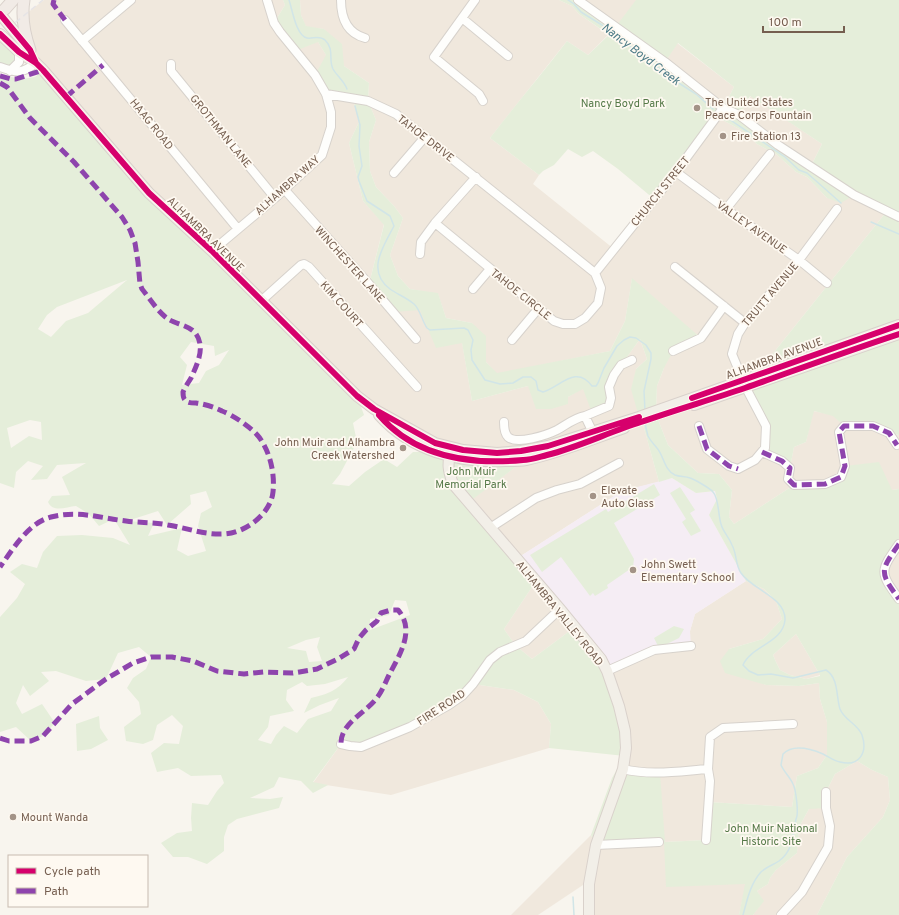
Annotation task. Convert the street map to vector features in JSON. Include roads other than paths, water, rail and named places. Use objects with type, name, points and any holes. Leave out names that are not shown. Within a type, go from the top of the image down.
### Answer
[{"type":"highway","points":[[0,14],[13,0]]},
{"type":"highway","points":[[24,0],[22,17],[25,35],[25,51]]},
{"type":"main road","name":"ALHAMBRA AVENUE","points":[[0,14],[25,51],[149,193],[212,251],[357,396],[374,409],[390,427],[412,442],[433,452],[450,452],[490,462],[525,460],[575,446],[594,434],[899,334]]},
{"type":"main road","name":"ALHAMBRA AVENUE","points":[[0,34],[25,51]]},
{"type":"main road","name":"ALHAMBRA AVENUE","points":[[744,384],[899,325]]},
{"type":"main road","name":"ALHAMBRA VALLEY ROAD","points":[[450,452],[448,463],[453,484],[560,609],[601,660],[607,671],[619,706],[625,731],[626,748],[623,769],[598,836],[589,884],[589,915]]},
{"type":"street","points":[[82,41],[131,0]]},
{"type":"street","name":"ALHAMBRA WAY","points":[[212,251],[322,155],[330,127],[331,112],[326,94],[315,75],[274,23],[267,0]]},
{"type":"street","points":[[341,0],[341,7],[348,28],[357,35],[365,38]]},
{"type":"street","points":[[475,0],[434,57],[479,94],[482,101]]},
{"type":"street","points":[[578,0],[665,62],[723,108],[739,115],[778,145],[854,195],[899,217]]},
{"type":"street","points":[[462,18],[508,56]]},
{"type":"street","name":"HAAG ROAD","points":[[65,20],[238,229]]},
{"type":"street","points":[[10,71],[19,62],[25,51]]},
{"type":"street","points":[[0,67],[18,72],[23,71],[36,63]]},
{"type":"street","name":"GROTHMAN LANE","points":[[171,64],[171,71],[274,198]]},
{"type":"street","name":"TAHOE DRIVE","points":[[326,94],[368,101],[396,114],[476,177]]},
{"type":"street","name":"CHURCH STREET","points":[[595,272],[676,172],[723,108]]},
{"type":"street","points":[[394,173],[425,137]]},
{"type":"street","points":[[726,210],[770,154]]},
{"type":"street","name":"VALLEY AVENUE","points":[[676,172],[726,210],[799,260],[827,283]]},
{"type":"street","points":[[420,254],[421,242],[435,223],[476,177],[595,272]]},
{"type":"street","name":"WINCHESTER LANE","points":[[284,189],[416,339]]},
{"type":"street","name":"TRUITT AVENUE","points":[[762,452],[765,448],[766,426],[744,384],[732,354],[738,334],[745,322],[799,260],[837,209]]},
{"type":"street","name":"TAHOE CIRCLE","points":[[435,223],[554,321],[563,324],[575,324],[585,318],[598,303],[601,288],[595,272]]},
{"type":"street","name":"KIM COURT","points":[[261,301],[304,264],[309,267],[417,387]]},
{"type":"street","points":[[675,267],[745,322]]},
{"type":"street","points":[[473,289],[490,269]]},
{"type":"street","points":[[673,351],[701,338],[724,306]]},
{"type":"street","points":[[512,340],[538,308]]},
{"type":"street","points":[[504,422],[505,431],[508,437],[515,440],[528,439],[556,430],[577,418],[609,406],[611,398],[609,387],[614,375],[621,365],[632,360]]},
{"type":"street","points":[[585,416],[594,434]]},
{"type":"street","points":[[698,426],[707,449],[729,466],[738,469],[755,460],[762,452],[782,461],[790,468],[788,479],[794,485],[825,484],[842,477],[845,466],[839,432],[844,426],[873,426],[889,433],[897,445]]},
{"type":"street","points":[[490,528],[536,498],[557,490],[580,484],[619,463]]},
{"type":"street","points":[[899,544],[885,564],[884,574],[899,600]]},
{"type":"street","name":"FIRE ROAD","points":[[341,744],[361,746],[410,727],[449,705],[462,696],[473,684],[490,660],[500,652],[526,641],[560,609]]},
{"type":"street","points":[[607,671],[654,650],[691,646]]},
{"type":"street","points":[[706,840],[710,781],[708,769],[710,737],[723,728],[793,724]]},
{"type":"street","points":[[623,769],[636,772],[660,773],[708,769]]},
{"type":"street","points":[[781,915],[802,892],[828,847],[830,826],[826,808],[826,792]]},
{"type":"street","points":[[596,845],[659,842]]},
{"type":"waterway","points":[[289,0],[297,27],[303,36],[307,38],[318,37],[323,39],[330,47],[333,69],[347,89]]},
{"type":"waterway","name":"Nancy Boyd Creek","points":[[568,0],[581,12],[602,25],[677,82],[696,94],[713,109]]},
{"type":"waterway","points":[[355,106],[360,125],[359,146],[362,166],[358,177],[359,181],[367,201],[390,216],[394,226],[385,242],[379,259],[379,275],[383,282],[390,289],[414,304],[418,309],[425,325],[430,330],[464,328],[468,330],[473,340],[471,350],[472,360],[485,380],[500,384],[513,383],[523,377],[531,377],[536,381],[538,390],[543,392],[568,379],[580,377],[592,386],[596,386],[604,368],[617,346],[630,337],[636,338],[646,345],[651,353],[644,391],[645,411]]},
{"type":"waterway","name":"Nancy Boyd Creek","points":[[726,117],[785,157],[799,170],[807,173],[841,203]]},
{"type":"waterway","name":"Nancy Boyd Creek","points":[[871,222],[899,234]]},
{"type":"waterway","points":[[645,418],[648,436],[659,451],[671,473],[695,480],[715,495],[722,527],[734,548],[741,573],[746,579],[768,594],[780,605],[784,612],[785,620],[783,628],[779,634],[753,653],[743,665],[749,671],[758,675],[771,674],[793,678],[826,670],[830,673],[835,683],[842,713],[860,731],[864,742],[863,753],[860,757],[857,760],[847,763],[834,760],[818,752],[802,748],[792,749],[783,754],[781,765],[793,784],[797,802],[797,816],[792,842],[784,857],[767,867],[757,877],[749,893],[743,915]]},
{"type":"waterway","points":[[573,897],[574,915]]},
{"type":"railway","points":[[0,35],[43,0]]},
{"type":"place","name":"The United States Peace Corps Fountain","points":[[697,108]]},
{"type":"place","name":"Fire Station 13","points":[[723,136]]},
{"type":"place","name":"John Muir and Alhambra Creek Watershed","points":[[403,448]]},
{"type":"place","name":"Elevate Auto Glass","points":[[593,496]]},
{"type":"place","name":"John Swett Elementary School","points":[[633,570]]},
{"type":"place","name":"Mount Wanda","points":[[13,817]]},
{"type":"park label","name":"Nancy Boyd Park","points":[[623,103]]},
{"type":"park label","name":"John Muir Memorial Park","points":[[471,477]]},
{"type":"park label","name":"John Muir National Historic Site","points":[[771,834]]}]
